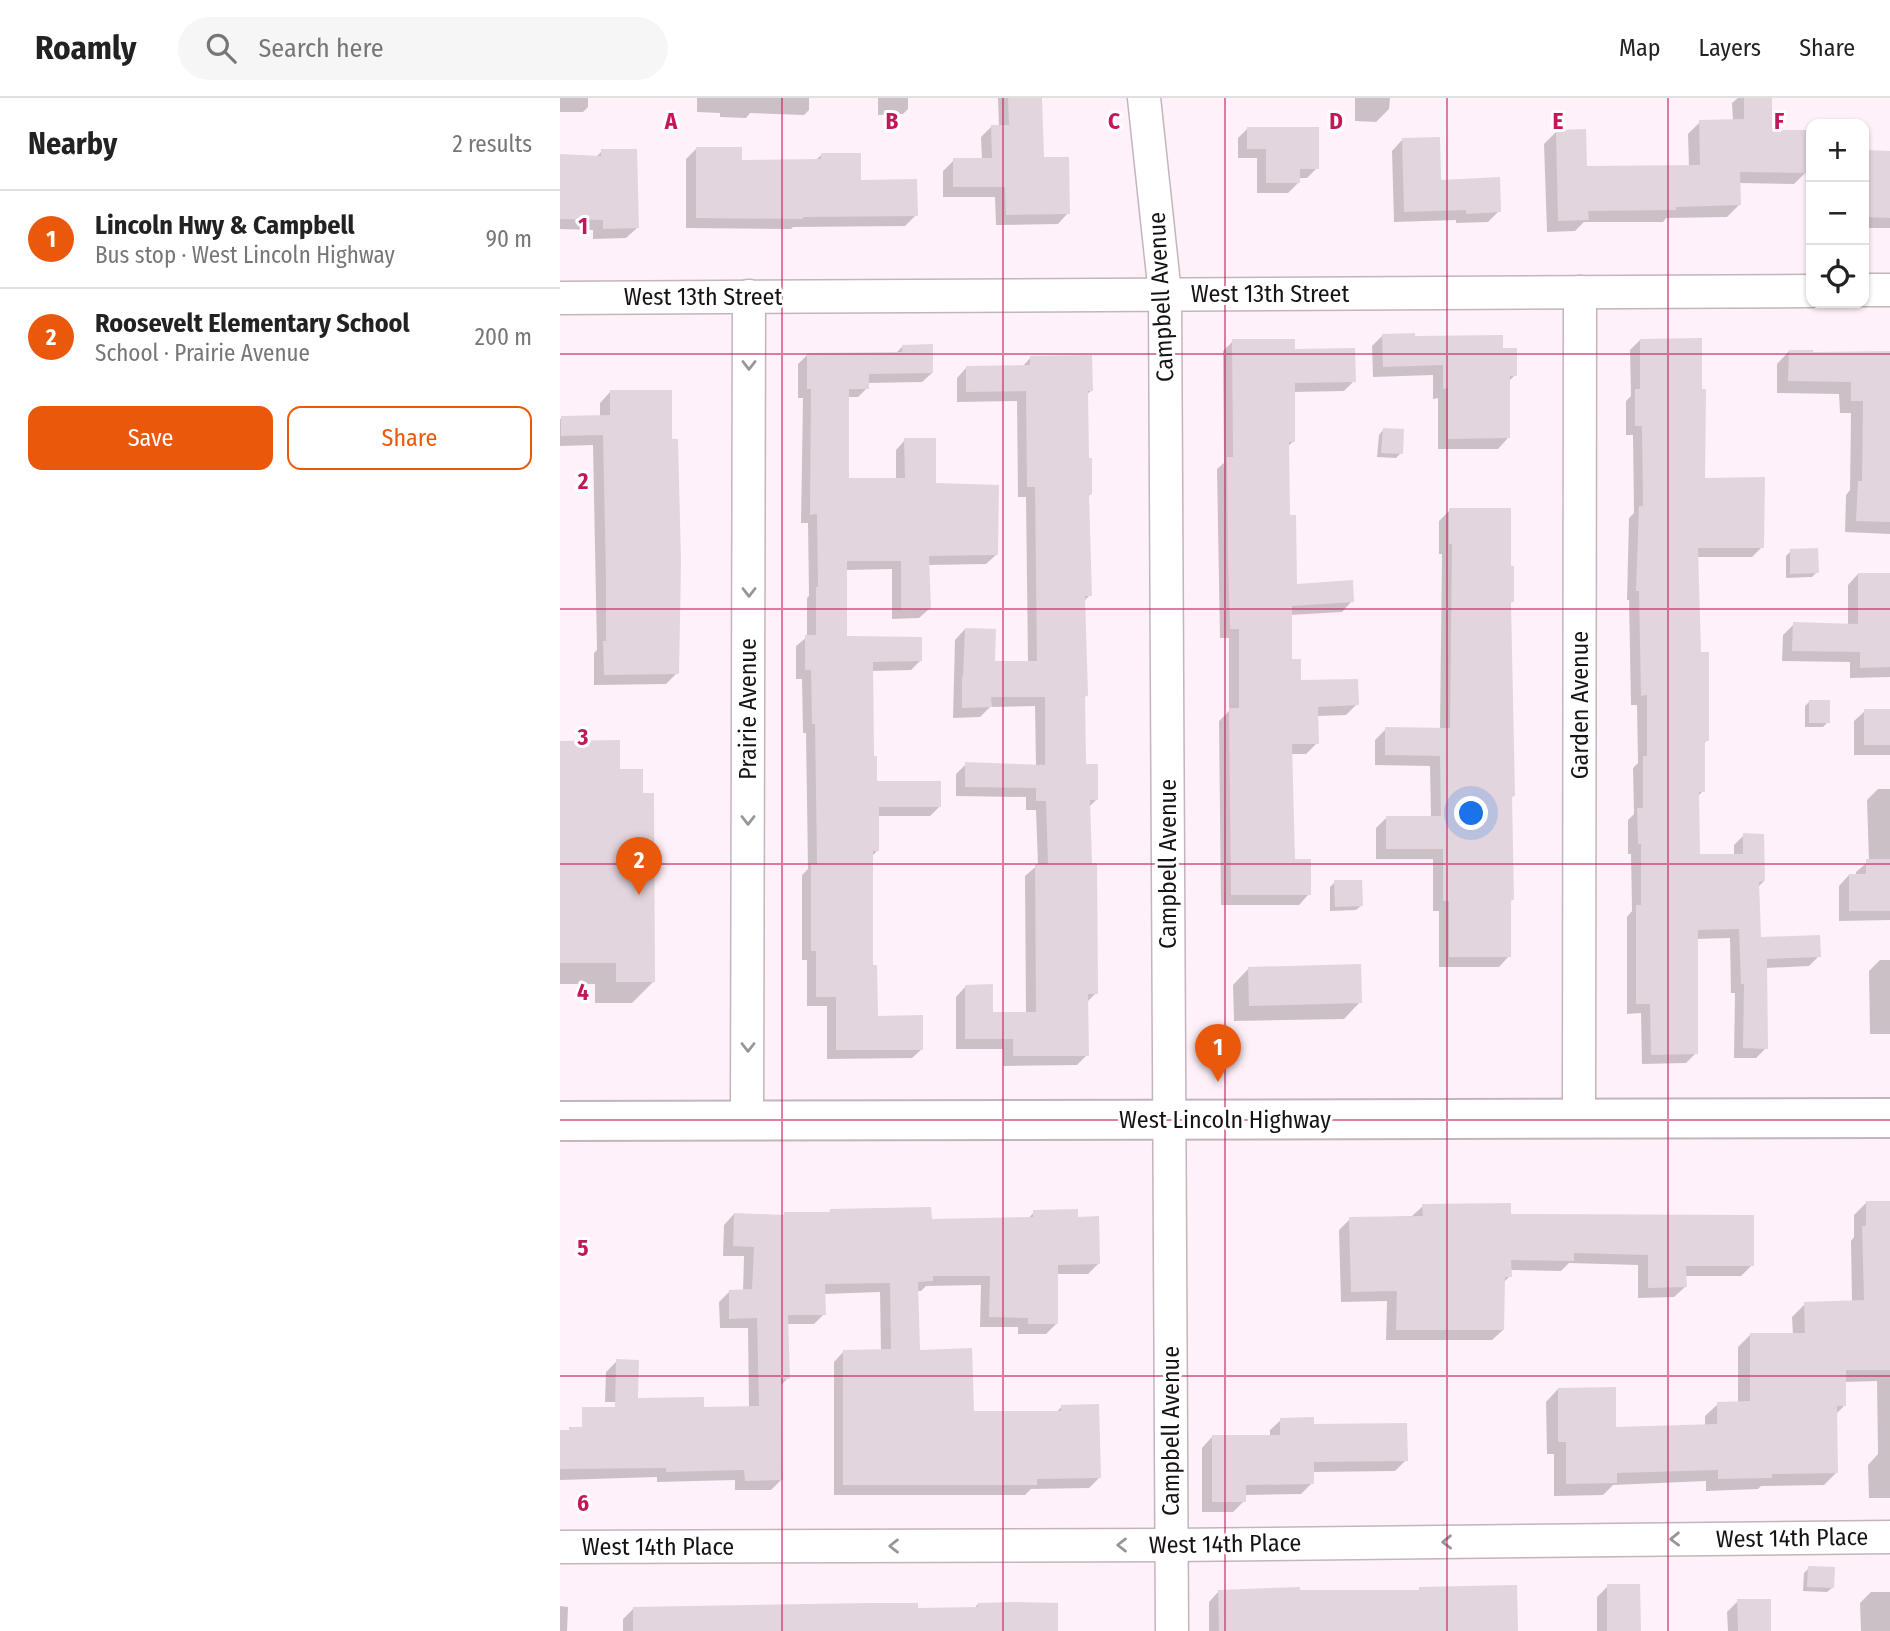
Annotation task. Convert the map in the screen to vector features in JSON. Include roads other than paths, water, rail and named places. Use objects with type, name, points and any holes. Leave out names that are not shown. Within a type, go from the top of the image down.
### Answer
[{"type":"main road","name":"West Lincoln Highway","points":[[560,1121],[1890,1118]]},
{"type":"street","name":"Campbell Avenue","points":[[1144,98],[1166,294],[1172,1631]]},
{"type":"street","points":[[1869,290],[1890,290]]},
{"type":"street","name":"West 13th Street","points":[[560,298],[1806,291]]},
{"type":"street","name":"Garden Avenue","points":[[1579,1119],[1580,292]]},
{"type":"street","name":"Prairie Avenue","points":[[747,1121],[750,296]]},
{"type":"street","name":"West 14th Place","points":[[560,1548],[1890,1537]]},
{"type":"place","name":"Roosevelt Elementary School","points":[[639,895]]},
{"type":"place","name":"Lincoln Hwy & Campbell","points":[[1218,1082]]}]
